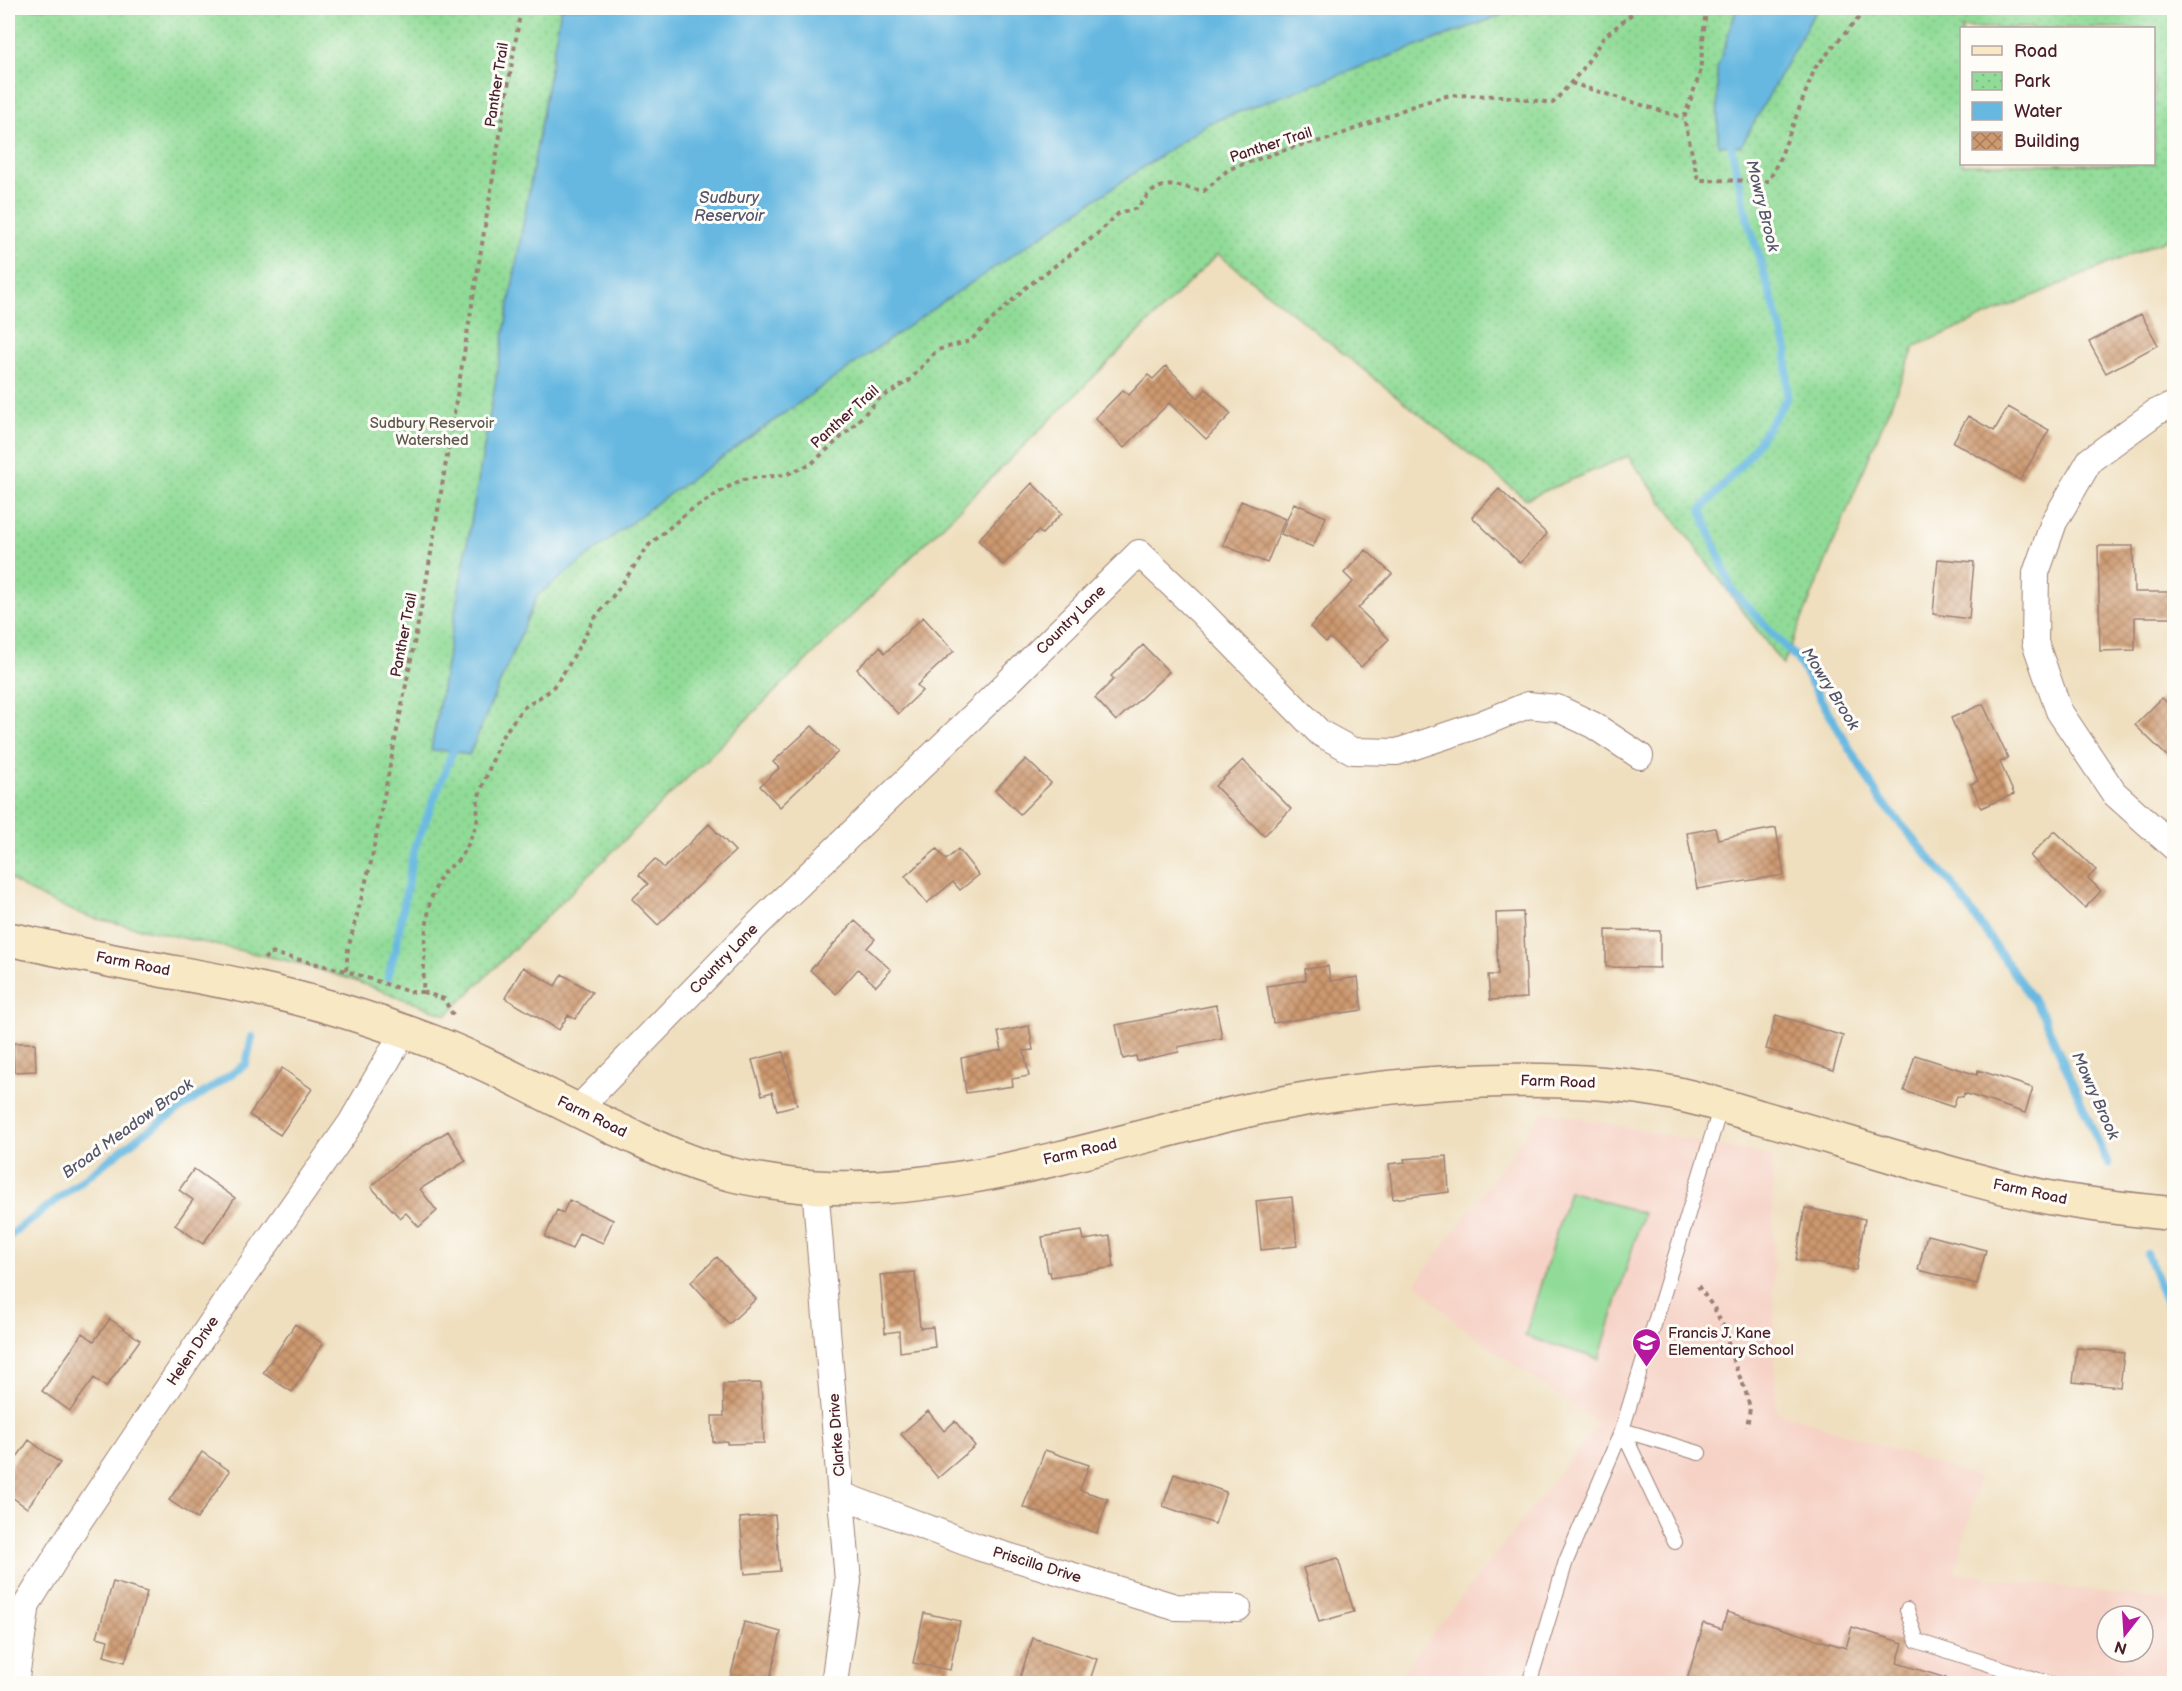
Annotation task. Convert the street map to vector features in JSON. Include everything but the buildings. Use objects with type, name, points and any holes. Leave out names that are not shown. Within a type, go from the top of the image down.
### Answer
[{"type":"street","points":[[2175,405],[2156,412],[2090,460],[2074,486],[2054,522],[2036,573],[2035,642],[2059,711],[2114,794],[2175,847]]},
{"type":"street","name":"Country Lane","points":[[577,1110],[760,922],[1139,553],[1199,610],[1320,733],[1353,751],[1397,752],[1481,724],[1528,705],[1557,708],[1593,725],[1640,756]]},
{"type":"street","name":"Farm Road","points":[[8,939],[262,989],[314,1002],[404,1031],[494,1068],[667,1152],[727,1174],[790,1185],[854,1188],[918,1184],[981,1174],[1283,1104],[1420,1085],[1527,1081],[1612,1084],[1675,1094],[1952,1173],[2035,1194],[2109,1207],[2175,1214]]},
{"type":"street","name":"Helen Drive","points":[[15,1683],[27,1604],[77,1524],[222,1307],[351,1123],[404,1031]]},
{"type":"street","name":"Clarke Drive","points":[[815,1186],[848,1581],[834,1683]]},
{"type":"street","name":"Priscilla Drive","points":[[841,1495],[978,1547],[1175,1607],[1238,1608]]},
{"type":"lane","points":[[1529,1683],[1566,1561],[1622,1430],[1721,1106]]},
{"type":"lane","points":[[1622,1430],[1699,1453]]},
{"type":"lane","points":[[1622,1430],[1675,1542]]},
{"type":"lane","points":[[1907,1611],[1917,1641],[2051,1683]]},
{"type":"path","name":"Panther Trail","points":[[453,1015],[444,999],[423,992],[410,992],[346,970],[374,851],[426,583],[521,8]]},
{"type":"path","name":"Panther Trail","points":[[423,992],[425,937],[430,901],[441,875],[457,861],[467,847],[477,825],[478,798],[501,738],[523,708],[551,690],[567,668],[594,619],[649,545],[688,512],[743,479],[785,475],[811,464],[879,399],[909,381],[936,350],[970,341],[1024,289],[1096,235],[1119,213],[1138,208],[1147,193],[1168,184],[1204,191],[1228,170],[1293,147],[1329,139],[1418,104],[1450,95],[1501,96],[1553,103],[1582,70],[1604,37],[1639,8]]},
{"type":"path","points":[[1706,8],[1700,73],[1684,118],[1698,180],[1769,181],[1815,68],[1867,8]]},
{"type":"path","points":[[1571,83],[1684,118]]},
{"type":"path","points":[[1698,1286],[1714,1308],[1725,1330],[1733,1361],[1750,1408],[1746,1426]]},
{"type":"shaded area","name":"Francis J. Kane Elementary School","points":[[1543,1111],[1772,1156],[1776,1411],[1979,1478],[1956,1573],[2174,1602],[2174,1683],[1393,1684],[1598,1424],[1456,1323],[1416,1283]]},
{"type":"green space","name":"Sudbury Reservoir Watershed","points":[[8,8],[2174,8],[2174,236],[1915,346],[1783,665],[1628,456],[1526,499],[1218,254],[447,1015],[347,978],[297,963],[93,918],[28,890],[8,877]]},
{"type":"green space","points":[[1569,1191],[1643,1213],[1599,1359],[1525,1336]]},
{"type":"water","name":"Sudbury Reservoir","points":[[561,8],[1511,8],[1502,15],[1209,123],[937,306],[654,505],[537,596],[469,755],[453,751],[431,750]]},
{"type":"water","points":[[1737,8],[1817,8],[1741,146],[1718,145],[1717,69]]},
{"type":"waterway","name":"Mowry Brook","points":[[1731,145],[1748,221],[1787,349],[1787,398],[1748,457],[1701,510],[1732,590],[1797,659],[1879,798],[1952,884],[2042,1013],[2108,1164]]},
{"type":"waterway","name":"Broad Meadow Brook","points":[[388,977],[396,947],[414,849],[453,751]]},
{"type":"waterway","name":"Broad Meadow Brook","points":[[8,1237],[140,1136],[246,1064],[252,1037]]},
{"type":"waterway","name":"Mowry Brook","points":[[2147,1254],[2174,1320]]},
{"type":"place","name":"Francis J. Kane Elementary School","points":[[1647,1368]]}]
